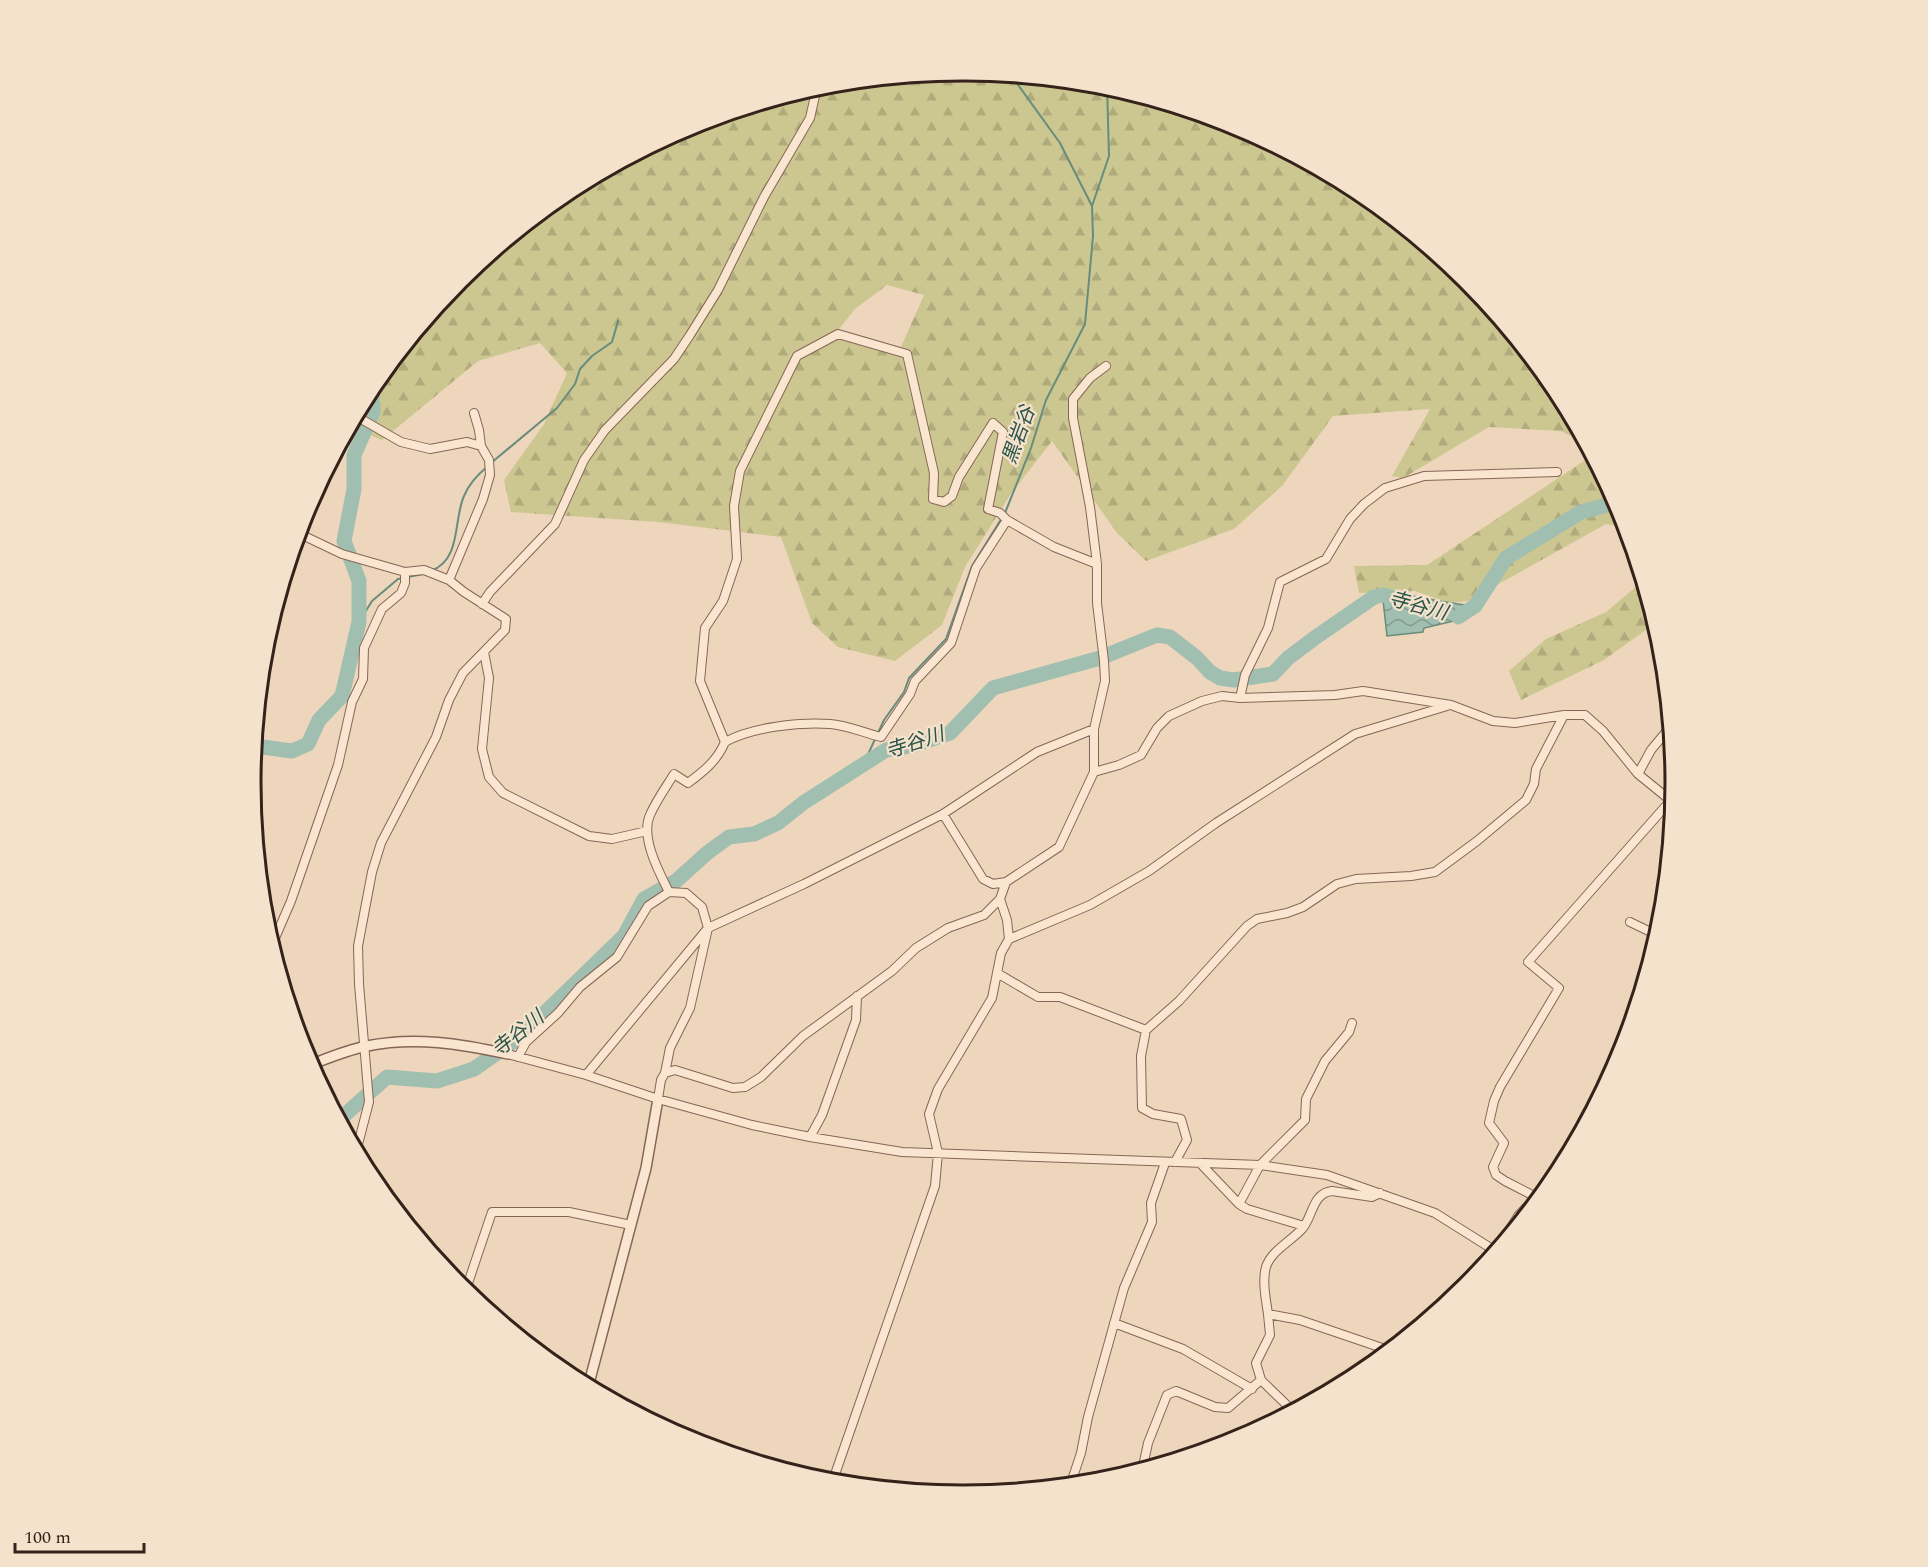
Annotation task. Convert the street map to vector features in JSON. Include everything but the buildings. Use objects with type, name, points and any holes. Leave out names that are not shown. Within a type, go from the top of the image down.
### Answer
[{"type":"street","points":[[482,603],[555,524],[584,460],[605,430],[674,359],[690,335],[718,290],[764,197],[810,118],[815,97]]},
{"type":"street","points":[[725,742],[700,681],[705,628],[723,601],[737,559],[734,506],[740,471],[797,356],[838,334],[907,354],[934,473],[933,499],[944,502],[952,496],[959,477],[993,423],[1004,432],[988,509],[1000,513],[1007,520],[1054,547],[1097,564]]},
{"type":"street","points":[[943,814],[983,879],[993,884],[1006,882],[1059,847],[1095,772],[1094,729],[1105,681],[1104,658],[1097,603],[1097,564],[1090,507],[1073,418],[1073,399],[1090,378],[1106,366]]},
{"type":"street","points":[[449,580],[483,499],[490,475],[489,464],[481,446],[474,414]]},
{"type":"street","points":[[363,420],[401,442],[430,449],[467,442],[481,446]]},
{"type":"street","points":[[1240,698],[1244,679],[1268,628],[1280,582],[1326,559],[1350,519],[1364,504],[1385,488],[1424,476],[1557,472]]},
{"type":"street","points":[[669,892],[655,865],[647,831],[649,816],[674,774],[688,783],[709,768],[720,755],[725,742],[738,735],[773,727],[832,724],[881,737],[910,694],[915,681],[951,643],[976,568],[1007,520]]},
{"type":"street","points":[[307,537],[342,554],[405,572],[424,570],[433,573],[449,580],[506,619],[505,630],[463,673],[449,700],[436,737],[381,843],[372,872],[358,946],[369,1102],[359,1140]]},
{"type":"street","points":[[278,932],[291,901],[338,765],[352,702],[363,679],[364,648],[382,609],[401,592],[405,583],[405,572]]},
{"type":"street","points":[[484,652],[489,678],[482,749],[489,777],[503,793],[589,836],[612,838],[647,831]]},
{"type":"street","points":[[1095,772],[1141,755],[1157,728],[1169,716],[1202,701],[1222,696],[1240,698],[1335,695],[1362,691],[1451,705],[1493,721],[1515,723],[1564,715],[1585,715],[1604,731],[1638,774],[1666,796]]},
{"type":"street","points":[[1009,939],[1090,905],[1149,871],[1216,823],[1355,734],[1451,705]]},
{"type":"street","points":[[1175,1162],[1187,1140],[1181,1119],[1153,1114],[1142,1108],[1141,1056],[1146,1030],[1179,1001],[1247,926],[1257,919],[1303,907],[1337,884],[1356,879],[1411,876],[1435,872],[1477,841],[1526,800],[1534,784],[1536,769],[1564,715]]},
{"type":"street","points":[[586,1075],[708,928],[804,884],[943,814],[1037,752],[1094,729]]},
{"type":"street","points":[[1638,774],[1651,750],[1665,734]]},
{"type":"street","points":[[1533,1195],[1496,1175],[1493,1167],[1504,1143],[1489,1123],[1494,1101],[1559,988],[1528,962],[1665,810]]},
{"type":"street","points":[[665,1072],[675,1070],[733,1088],[745,1087],[761,1077],[803,1036],[892,971],[916,948],[948,928],[984,915],[1000,899],[1006,882]]},
{"type":"street","points":[[518,1057],[526,1042],[558,1013],[580,987],[617,957],[648,906],[669,892],[686,893],[702,907],[708,928],[690,1008],[670,1048],[661,1080],[646,1168],[590,1378]]},
{"type":"street","points":[[835,1474],[935,1186],[938,1154],[929,1114],[938,1089],[992,999],[1002,953],[1009,939],[1007,920],[1000,899]]},
{"type":"street","points":[[1630,922],[1651,932]]},
{"type":"street","points":[[997,973],[1038,998],[1060,997],[1146,1030]]},
{"type":"street","points":[[810,1137],[822,1115],[856,1020],[857,996]]},
{"type":"street","points":[[1239,1204],[1260,1165],[1305,1120],[1306,1099],[1325,1061],[1349,1032],[1352,1023]]},
{"type":"street","points":[[319,1062],[364,1046],[392,1041],[446,1042],[508,1054],[586,1075],[658,1099],[752,1125],[902,1152],[1260,1165],[1327,1175],[1435,1213],[1491,1248]]},
{"type":"street","points":[[1073,1477],[1124,1288],[1152,1222],[1151,1203],[1165,1163]]},
{"type":"street","points":[[1200,1163],[1239,1204],[1248,1209],[1304,1226]]},
{"type":"street","points":[[1288,1407],[1261,1380],[1256,1363],[1270,1335],[1265,1287],[1266,1266],[1279,1249],[1309,1220],[1313,1205],[1326,1192],[1372,1197],[1380,1193]]},
{"type":"street","points":[[469,1281],[492,1212],[569,1212],[631,1225]]},
{"type":"street","points":[[1268,1314],[1300,1320],[1382,1348]]},
{"type":"street","points":[[1114,1323],[1183,1349],[1251,1389]]},
{"type":"street","points":[[1144,1463],[1148,1443],[1167,1395],[1176,1391],[1215,1407],[1228,1408],[1261,1380]]},
{"type":"green space","points":[[964,81],[1056,87],[1101,94],[1146,105],[1233,134],[1315,175],[1392,226],[1461,287],[1521,356],[1548,393],[1575,439],[1561,431],[1489,427],[1403,478],[1392,476],[1430,409],[1333,416],[1282,486],[1234,529],[1146,561],[1117,533],[1052,441],[1010,495],[965,567],[942,625],[895,661],[838,647],[812,623],[781,537],[658,522],[511,512],[504,480],[544,424],[567,373],[540,343],[478,361],[382,440],[357,430],[407,356],[436,320],[501,255],[574,199],[653,153],[738,118],[827,94],[872,87]],"holes":[[[887,285],[924,295],[901,347],[839,329],[855,309]]]},
{"type":"green space","points":[[1587,459],[1617,526],[1606,524],[1468,601],[1449,603],[1415,591],[1359,593],[1354,566],[1427,565]]},
{"type":"green space","points":[[1638,585],[1649,628],[1604,660],[1521,700],[1509,671],[1546,639],[1606,612]]},
{"type":"water","points":[[1382,591],[1475,606],[1466,618],[1424,628],[1423,632],[1387,636]]},
{"type":"waterway","points":[[1017,84],[1060,143],[1092,206]]},
{"type":"waterway","name":"黒岩谷","points":[[863,765],[884,720],[904,692],[909,678],[946,639],[972,566],[1005,513],[1031,448],[1046,400],[1085,324],[1093,236],[1092,206],[1109,156],[1107,96]]},
{"type":"waterway","points":[[491,463],[557,408],[575,384],[580,369],[592,356],[612,342],[618,321]]},
{"type":"waterway","points":[[263,747],[292,751],[308,744],[319,720],[342,696],[359,622],[359,581],[344,541],[354,489],[354,455],[373,412],[373,405]]},
{"type":"waterway","points":[[431,571],[448,558],[464,496],[474,480],[487,467]]},
{"type":"waterway","name":"寺谷川","points":[[1458,617],[1475,606],[1506,558],[1581,512],[1608,505]]},
{"type":"waterway","points":[[408,577],[423,574]]},
{"type":"waterway","points":[[359,622],[372,601],[398,579],[403,578]]},
{"type":"waterway","name":"寺谷川","points":[[345,1115],[387,1077],[437,1081],[474,1069],[521,1036],[624,936],[644,899],[676,881],[729,837],[754,834],[778,823],[803,803],[886,750],[915,745],[950,733],[993,688],[1100,658],[1157,635],[1170,637],[1220,678],[1234,680],[1273,674],[1288,658],[1374,597],[1383,595],[1400,600]]}]
